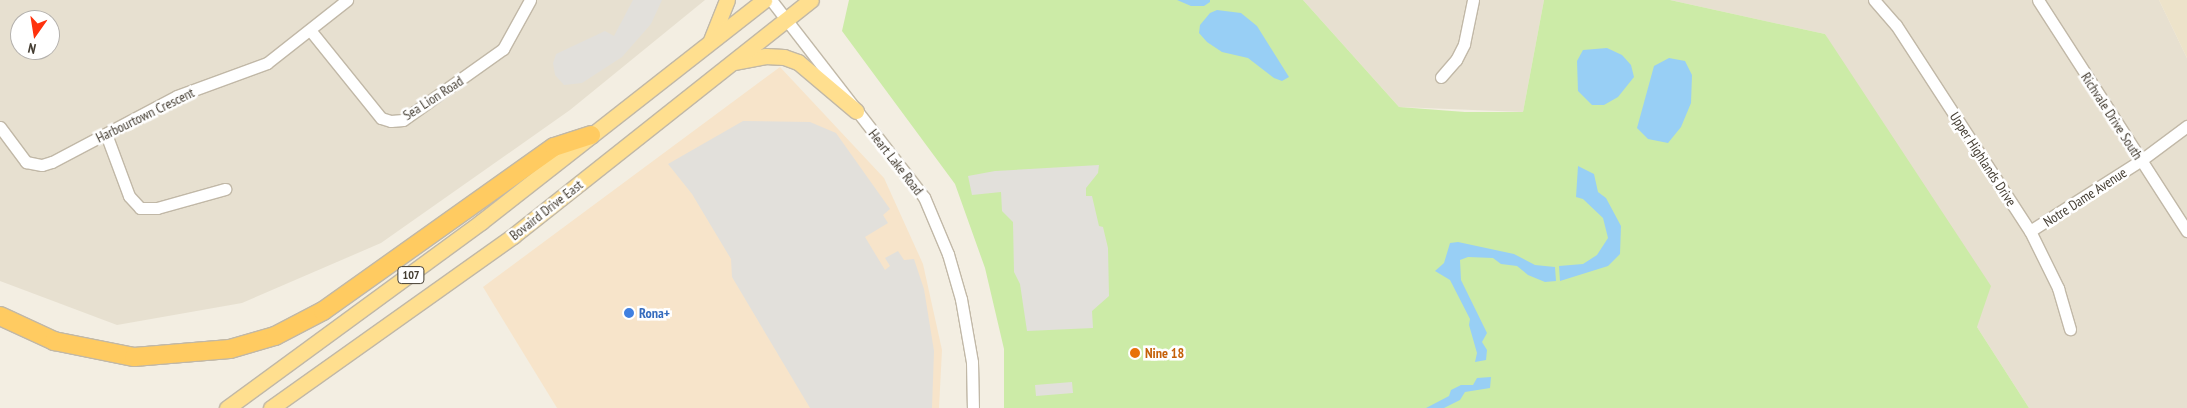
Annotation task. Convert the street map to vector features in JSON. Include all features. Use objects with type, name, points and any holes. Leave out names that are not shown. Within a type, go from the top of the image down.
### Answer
[{"type":"highway","points":[[0,316],[54,342],[134,357],[230,349],[275,336],[323,311],[554,147],[591,135]]},
{"type":"main road","points":[[710,43],[727,0]]},
{"type":"main road","name":"107","points":[[227,408],[388,292],[764,0]]},
{"type":"main road","name":"Bovaird Drive East","points":[[271,408],[489,254],[811,0]]},
{"type":"main road","points":[[731,63],[765,56],[784,57],[798,62],[856,111]]},
{"type":"street","name":"Harbourtown Crescent","points":[[0,127],[20,157],[33,165],[52,162],[177,96],[267,63],[347,0]]},
{"type":"street","name":"Sea Lion Road","points":[[310,30],[381,118],[391,121],[403,120],[504,49],[530,0]]},
{"type":"street","name":"Heart Lake Road","points":[[771,0],[924,196],[948,254],[961,299],[972,362],[973,408]]},
{"type":"street","points":[[1441,77],[1456,60],[1464,44],[1473,0]]},
{"type":"street","name":"Upper Highlands Drive","points":[[1874,0],[1896,25],[2030,232],[2058,288],[2070,328]]},
{"type":"street","name":"Richvale Drive South","points":[[2038,0],[2140,161],[2187,231]]},
{"type":"street","name":"Notre Dame Avenue","points":[[2030,232],[2140,161],[2187,126]]},
{"type":"street","points":[[106,134],[128,196],[140,208],[157,208],[225,189]]},
{"type":"shaded area","points":[[0,0],[705,0],[570,110],[381,243],[242,303],[117,325],[0,281]]},
{"type":"shaded area","points":[[633,0],[662,0],[651,24],[622,57],[582,83],[564,85],[555,75],[553,63],[556,54],[605,31],[614,36]]},
{"type":"shaded area","points":[[1303,0],[1544,0],[1523,112],[1399,107]]},
{"type":"shaded area","points":[[1670,0],[2159,0],[2187,58],[2187,408],[2029,408],[1977,327],[1825,34]]},
{"type":"shaded area","points":[[2159,0],[2187,0],[2187,58]]},
{"type":"shaded area","points":[[780,67],[884,178],[923,264],[942,350],[939,408],[557,408],[483,287]]},
{"type":"shaded area","points":[[743,121],[810,122],[836,133],[890,209],[883,215],[888,223],[865,237],[885,270],[890,266],[885,258],[898,251],[904,260],[914,259],[924,289],[934,351],[932,408],[810,408],[732,277],[731,259],[692,194],[668,164]]},
{"type":"shaded area","points":[[1099,165],[1098,173],[1086,188],[1086,196],[1092,196],[1099,226],[1103,227],[1108,248],[1109,296],[1092,311],[1093,328],[1027,331],[1020,284],[1014,272],[1013,222],[1002,211],[1001,192],[972,195],[968,176],[995,171]]},
{"type":"shaded area","points":[[1072,382],[1073,393],[1036,396],[1035,385]]},
{"type":"green space","points":[[849,0],[1303,0],[1399,107],[1465,112],[1523,112],[1544,0],[1670,0],[1825,34],[1991,286],[1977,327],[2029,408],[1004,408],[1004,349],[985,268],[955,184],[842,31]]},
{"type":"water","points":[[1177,0],[1210,0],[1210,2],[1204,6],[1191,6]]},
{"type":"water","points":[[1217,10],[1241,13],[1257,26],[1289,77],[1282,81],[1274,78],[1248,58],[1222,52],[1207,42],[1199,33],[1200,25],[1210,13]]},
{"type":"water","points":[[1607,48],[1622,55],[1631,65],[1634,77],[1618,97],[1604,105],[1592,105],[1578,91],[1577,61],[1583,50]]},
{"type":"water","points":[[1669,58],[1685,61],[1692,75],[1691,103],[1681,127],[1668,143],[1648,139],[1637,128],[1654,66]]},
{"type":"water","points":[[1578,166],[1594,174],[1598,192],[1606,198],[1621,226],[1620,254],[1608,266],[1560,281],[1559,266],[1583,264],[1597,255],[1608,238],[1603,218],[1583,199],[1576,197]]},
{"type":"water","points":[[1458,242],[1514,254],[1535,265],[1555,267],[1556,281],[1545,282],[1528,275],[1517,266],[1501,264],[1493,258],[1468,257],[1460,260],[1461,280],[1487,333],[1482,342],[1487,350],[1486,360],[1475,362],[1477,353],[1469,325],[1470,319],[1450,280],[1435,271],[1444,263],[1450,243]]},
{"type":"water","points":[[1491,377],[1490,388],[1465,392],[1460,400],[1444,408],[1426,408],[1449,396],[1451,390],[1461,385],[1473,385],[1477,378]]},
{"type":"place","name":"Rona+","points":[[629,313]]},
{"type":"place","name":"Nine 18","points":[[1135,353]]}]
